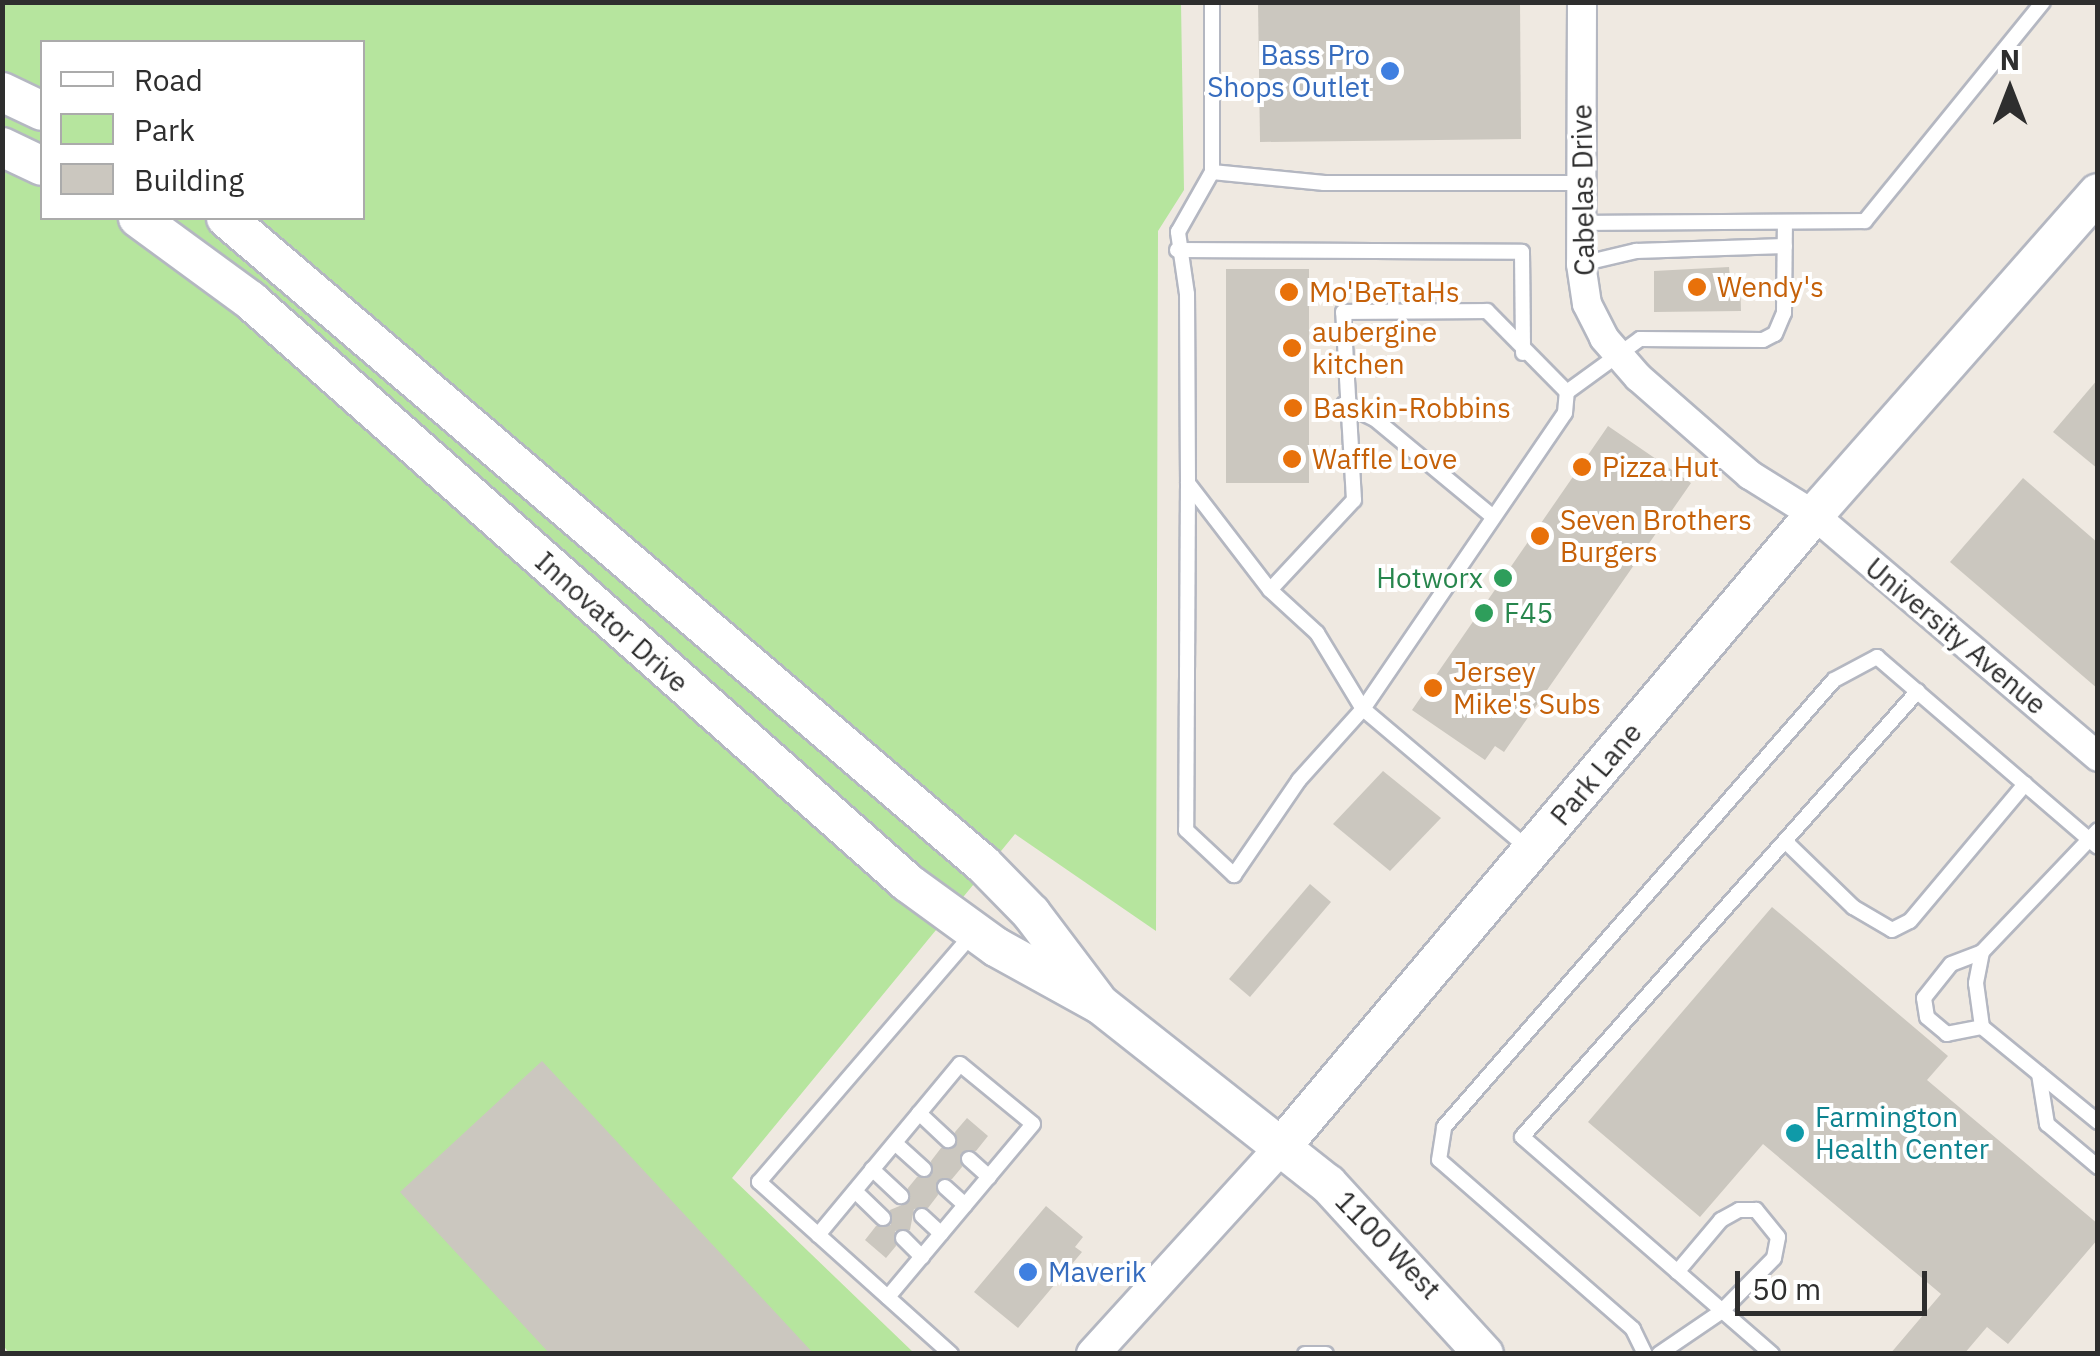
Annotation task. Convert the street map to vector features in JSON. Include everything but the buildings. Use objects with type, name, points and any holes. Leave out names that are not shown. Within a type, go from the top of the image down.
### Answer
[{"type":"main road","points":[[2,92],[40,110]]},
{"type":"main road","points":[[2,147],[40,165]]},
{"type":"main road","name":"Park Lane","points":[[1282,1146],[1814,515],[2098,193]]},
{"type":"main road","name":"Innovator Drive","points":[[141,220],[250,300],[871,852],[975,931],[1101,1005],[1282,1146]]},
{"type":"main road","name":"Innovator Drive","points":[[228,220],[983,864],[1031,912],[1101,1005]]},
{"type":"main road","name":"1100 West","points":[[1282,1146],[1342,1197],[1484,1354]]},
{"type":"street","name":"Cabelas Drive","points":[[1582,2],[1582,264],[1587,304],[1615,353],[1750,476],[1814,515]]},
{"type":"street","name":"University Avenue","points":[[1814,515],[2098,758]]},
{"type":"street","name":"Park Lane","points":[[1093,1354],[1282,1146]]},
{"type":"lane","points":[[1212,2],[1212,172],[1182,219],[1177,250],[1187,294],[1186,830],[1234,875],[1300,780],[1362,709],[1565,413],[1567,392],[1615,353],[1640,339],[1763,340],[1774,334],[1784,313],[1784,222]]},
{"type":"lane","points":[[1582,223],[1865,220],[2043,2]]},
{"type":"lane","points":[[1212,172],[1324,183],[1582,183]]},
{"type":"lane","points":[[1582,264],[1636,251],[1785,246]]},
{"type":"lane","points":[[1177,250],[1522,252],[1522,354]]},
{"type":"lane","points":[[1270,590],[1354,500],[1344,404],[1342,312],[1488,311],[1522,354],[1567,392]]},
{"type":"lane","points":[[1344,404],[1375,418],[1492,517]]},
{"type":"lane","points":[[1188,483],[1270,590],[1317,633],[1362,709],[1530,851]]},
{"type":"lane","points":[[1644,1354],[1633,1329],[1439,1160],[1444,1127],[1834,680],[1877,657],[2025,784],[2095,838],[1982,952],[1951,964],[1924,998],[1927,1017],[1947,1034],[1982,1027]]},
{"type":"lane","points":[[1772,1354],[1522,1137],[1918,691]]},
{"type":"lane","points":[[1785,841],[1853,907],[1892,930],[1910,921],[2025,784]]},
{"type":"lane","points":[[951,1354],[759,1182],[975,931]]},
{"type":"lane","points":[[1982,952],[1982,1027]]},
{"type":"lane","points":[[1982,1027],[2098,1122]]},
{"type":"lane","points":[[818,1234],[960,1064],[1033,1124],[888,1298]]},
{"type":"lane","points":[[2039,1074],[2046,1124],[2098,1168]]},
{"type":"lane","points":[[919,1113],[948,1140]]},
{"type":"lane","points":[[894,1143],[924,1169]]},
{"type":"lane","points":[[969,1158],[989,1177]]},
{"type":"lane","points":[[872,1169],[901,1196]]},
{"type":"lane","points":[[945,1188],[965,1205]]},
{"type":"lane","points":[[854,1191],[882,1218]]},
{"type":"lane","points":[[1659,1354],[1722,1310],[1774,1258],[1778,1237],[1770,1220],[1756,1210],[1720,1220],[1678,1272]]},
{"type":"lane","points":[[922,1216],[941,1234]]},
{"type":"lane","points":[[902,1238],[922,1257]]},
{"type":"lane","points":[[1305,1354],[1326,1354]]},
{"type":"green space","points":[[2,3],[1181,3],[1184,190],[1158,231],[1156,931],[1015,834],[732,1178],[914,1353],[9,1353],[2,1344]]},
{"type":"place","name":"Bass Pro Shops Outlet","points":[[1390,71]]},
{"type":"place","name":"Wendy's","points":[[1697,287]]},
{"type":"place","name":"Mo'BeTtaHs","points":[[1289,292]]},
{"type":"place","name":"aubergine kitchen","points":[[1292,348]]},
{"type":"place","name":"Baskin-Robbins","points":[[1293,408]]},
{"type":"place","name":"Waffle Love","points":[[1292,459]]},
{"type":"place","name":"Pizza Hut","points":[[1582,467]]},
{"type":"place","name":"Seven Brothers Burgers","points":[[1540,536]]},
{"type":"place","name":"Hotworx","points":[[1503,578]]},
{"type":"place","name":"F45","points":[[1484,613]]},
{"type":"place","name":"Jersey Mike's Subs","points":[[1433,688]]},
{"type":"place","name":"Farmington Health Center","points":[[1795,1133]]},
{"type":"place","name":"Maverik","points":[[1028,1272]]}]
